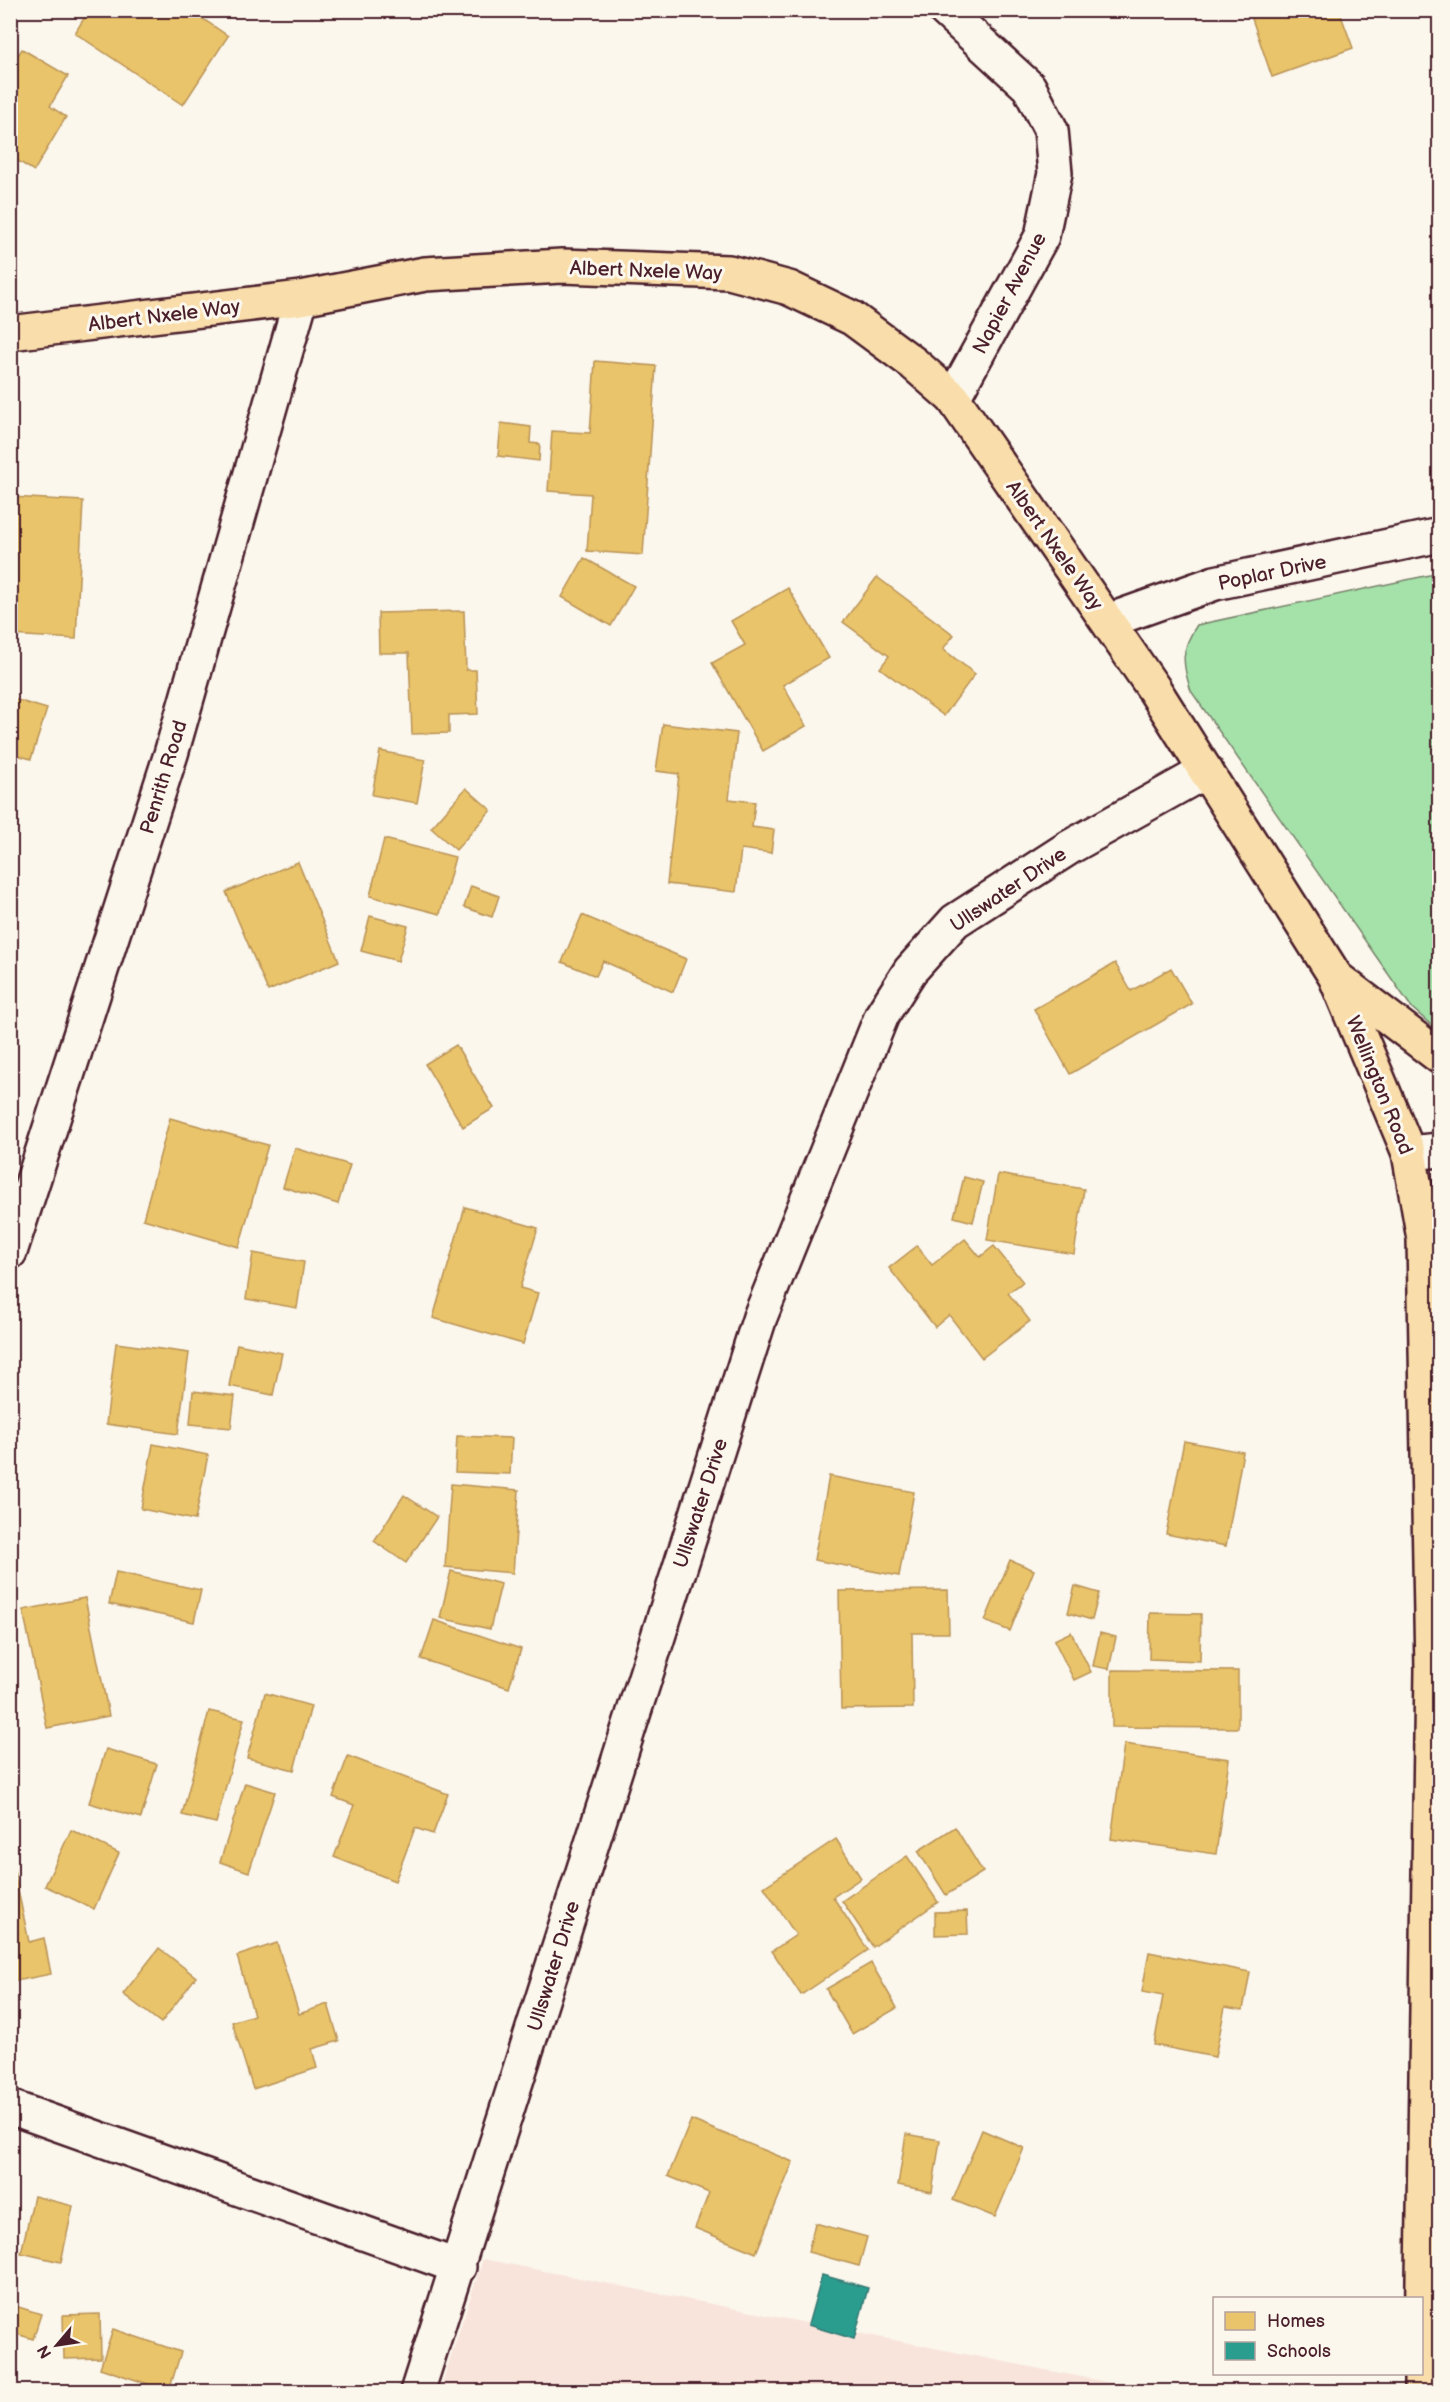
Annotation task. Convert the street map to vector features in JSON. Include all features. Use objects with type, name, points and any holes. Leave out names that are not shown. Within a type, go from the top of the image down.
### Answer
[{"type":"main road","name":"Albert Nxele Way","points":[[10,333],[302,298],[436,274],[562,266],[729,272],[789,288],[852,318],[913,363],[953,398],[1108,621],[1335,976]]},
{"type":"main road","points":[[1335,976],[1440,1057]]},
{"type":"main road","name":"Wellington Road","points":[[1335,976],[1424,1151],[1432,1670],[1423,2297]]},
{"type":"main road","points":[[1420,2391],[1421,2375]]},
{"type":"street","name":"Napier Avenue","points":[[945,10],[1029,87],[1051,130],[1055,173],[1042,236],[953,398]]},
{"type":"street","name":"Penrith Road","points":[[10,1252],[171,754],[302,298]]},
{"type":"street","name":"Poplar Drive","points":[[1108,621],[1215,583],[1440,536]]},
{"type":"street","name":"Ullswater Drive","points":[[417,2391],[459,2267],[621,1747],[760,1317],[882,1015],[910,971],[955,921],[1070,847],[1206,771]]},
{"type":"street","points":[[10,2107],[459,2267]]},
{"type":"shaded area","points":[[483,2259],[1117,2384],[1117,2391],[439,2392]]},
{"type":"green space","points":[[1440,573],[1439,1032],[1412,1008],[1191,691],[1184,657],[1191,634],[1197,625]]},
{"type":"building: Homes","points":[[89,10],[190,10],[228,36],[183,105],[75,33]]},
{"type":"building: Homes","points":[[1249,10],[1339,10],[1353,48],[1272,77]]},
{"type":"building: Homes","points":[[22,49],[68,76],[50,106],[66,117],[34,171],[15,159],[10,167],[10,67]]},
{"type":"building: Homes","points":[[595,361],[656,366],[643,555],[587,551],[591,494],[548,491],[552,431],[590,433]]},
{"type":"building: Homes","points":[[501,423],[531,427],[530,443],[540,444],[539,461],[498,456]]},
{"type":"building: Homes","points":[[10,497],[83,501],[76,639],[10,635]]},
{"type":"building: Homes","points":[[584,558],[634,586],[611,626],[562,597]]},
{"type":"building: Homes","points":[[877,577],[954,635],[943,649],[975,674],[944,716],[880,668],[889,656],[843,622]]},
{"type":"building: Homes","points":[[788,588],[829,658],[783,685],[806,726],[763,751],[712,663],[745,645],[731,621]]},
{"type":"building: Homes","points":[[464,611],[466,670],[476,670],[478,714],[449,715],[449,733],[412,734],[409,653],[379,653],[378,613]]},
{"type":"building: Homes","points":[[10,698],[47,709],[31,759],[10,753]]},
{"type":"building: Homes","points":[[663,724],[737,733],[729,799],[755,802],[752,827],[774,830],[771,853],[741,849],[736,892],[667,884],[679,774],[656,771]]},
{"type":"building: Homes","points":[[380,751],[425,760],[417,803],[372,795]]},
{"type":"building: Homes","points":[[466,788],[491,810],[456,850],[431,828]]},
{"type":"building: Homes","points":[[384,839],[455,857],[440,914],[370,896]]},
{"type":"building: Homes","points":[[298,862],[339,961],[268,991],[226,892]]},
{"type":"building: Homes","points":[[471,886],[499,896],[492,917],[464,907]]},
{"type":"building: Homes","points":[[582,915],[686,959],[673,992],[603,961],[596,976],[562,962]]},
{"type":"building: Homes","points":[[370,916],[408,926],[398,961],[361,951]]},
{"type":"building: Homes","points":[[1115,963],[1131,991],[1171,968],[1192,1004],[1070,1074],[1034,1009]]},
{"type":"building: Homes","points":[[456,1045],[494,1108],[463,1127],[425,1064]]},
{"type":"building: Homes","points":[[170,1118],[268,1145],[239,1247],[143,1219]]},
{"type":"building: Homes","points":[[295,1148],[350,1165],[338,1204],[283,1187]]},
{"type":"building: Homes","points":[[998,1174],[1084,1189],[1074,1254],[987,1240]]},
{"type":"building: Homes","points":[[964,1177],[983,1182],[973,1222],[954,1217]]},
{"type":"building: Homes","points":[[465,1207],[538,1228],[520,1288],[538,1293],[523,1344],[433,1318]]},
{"type":"building: Homes","points":[[965,1239],[980,1257],[994,1246],[1023,1282],[1008,1293],[1030,1321],[982,1358],[949,1315],[935,1327],[889,1268],[917,1246],[932,1265]]},
{"type":"building: Homes","points":[[253,1253],[304,1262],[297,1308],[246,1299]]},
{"type":"building: Homes","points":[[116,1343],[189,1353],[178,1434],[106,1424]]},
{"type":"building: Homes","points":[[237,1344],[282,1353],[273,1395],[229,1386]]},
{"type":"building: Homes","points":[[193,1391],[235,1396],[231,1428],[190,1424]]},
{"type":"building: Homes","points":[[457,1436],[512,1438],[510,1474],[455,1472]]},
{"type":"building: Homes","points":[[1184,1441],[1243,1452],[1226,1546],[1166,1534]]},
{"type":"building: Homes","points":[[153,1444],[208,1455],[195,1520],[141,1509]]},
{"type":"building: Homes","points":[[829,1476],[914,1492],[899,1576],[814,1560]]},
{"type":"building: Homes","points":[[451,1484],[519,1490],[513,1573],[445,1567]]},
{"type":"building: Homes","points":[[404,1495],[437,1517],[406,1563],[374,1541]]},
{"type":"building: Homes","points":[[1010,1560],[1034,1570],[1010,1631],[985,1621]]},
{"type":"building: Homes","points":[[451,1571],[501,1584],[490,1629],[440,1618]]},
{"type":"building: Homes","points":[[116,1572],[201,1590],[194,1622],[109,1604]]},
{"type":"building: Homes","points":[[1075,1586],[1099,1593],[1092,1620],[1068,1613]]},
{"type":"building: Homes","points":[[948,1590],[949,1633],[912,1633],[913,1708],[841,1709],[839,1591]]},
{"type":"building: Homes","points":[[85,1598],[109,1716],[47,1728],[23,1610]]},
{"type":"building: Homes","points":[[1150,1613],[1201,1614],[1200,1661],[1149,1659]]},
{"type":"building: Homes","points":[[434,1620],[521,1649],[509,1688],[421,1659]]},
{"type":"building: Homes","points":[[1071,1632],[1091,1672],[1074,1680],[1054,1640]]},
{"type":"building: Homes","points":[[1100,1633],[1116,1637],[1109,1669],[1093,1666]]},
{"type":"building: Homes","points":[[1112,1670],[1238,1671],[1238,1728],[1112,1727]]},
{"type":"building: Homes","points":[[265,1693],[311,1706],[294,1770],[247,1758]]},
{"type":"building: Homes","points":[[209,1711],[244,1719],[216,1823],[182,1815]]},
{"type":"building: Homes","points":[[1124,1744],[1229,1759],[1216,1854],[1111,1839]]},
{"type":"building: Homes","points":[[106,1749],[157,1764],[141,1818],[89,1803]]},
{"type":"building: Homes","points":[[348,1756],[448,1794],[433,1834],[415,1828],[395,1881],[334,1857],[354,1805],[333,1797]]},
{"type":"building: Homes","points":[[245,1783],[275,1792],[249,1872],[220,1862]]},
{"type":"building: Homes","points":[[955,1827],[983,1872],[946,1895],[918,1851]]},
{"type":"building: Homes","points":[[71,1830],[119,1853],[94,1909],[45,1886]]},
{"type":"building: Homes","points":[[836,1839],[861,1878],[833,1897],[868,1950],[801,1995],[772,1951],[796,1935],[764,1887]]},
{"type":"building: Homes","points":[[10,1852],[29,1942],[44,1938],[51,1974],[10,1982]]},
{"type":"building: Homes","points":[[907,1856],[938,1902],[873,1947],[842,1901]]},
{"type":"building: Homes","points":[[967,1911],[968,1934],[935,1935],[935,1912]]},
{"type":"building: Homes","points":[[277,1943],[299,2014],[328,2004],[339,2041],[312,2049],[317,2068],[253,2089],[232,2022],[254,2015],[237,1956]]},
{"type":"building: Homes","points":[[159,1948],[196,1977],[161,2023],[123,1994]]},
{"type":"building: Homes","points":[[1149,1952],[1250,1972],[1243,2010],[1225,2007],[1215,2057],[1154,2045],[1163,1996],[1142,1992]]},
{"type":"building: Homes","points":[[871,1963],[897,2008],[852,2034],[826,1989]]},
{"type":"building: Homes","points":[[691,2120],[793,2162],[756,2253],[695,2228],[709,2193],[668,2176]]},
{"type":"building: Homes","points":[[982,2130],[1024,2148],[995,2217],[953,2200]]},
{"type":"building: Homes","points":[[906,2134],[940,2140],[932,2192],[898,2185]]},
{"type":"building: Homes","points":[[34,2196],[73,2206],[61,2262],[21,2253]]},
{"type":"building: Homes","points":[[815,2223],[867,2237],[859,2266],[808,2252]]},
{"type":"building: Homes","points":[[12,2305],[41,2314],[33,2339],[10,2332]]},
{"type":"building: Homes","points":[[100,2314],[101,2358],[64,2359],[63,2315]]},
{"type":"building: Homes","points":[[113,2329],[181,2352],[169,2391],[100,2368]]},
{"type":"building: Schools","points":[[822,2275],[868,2288],[854,2339],[808,2325]]}]
